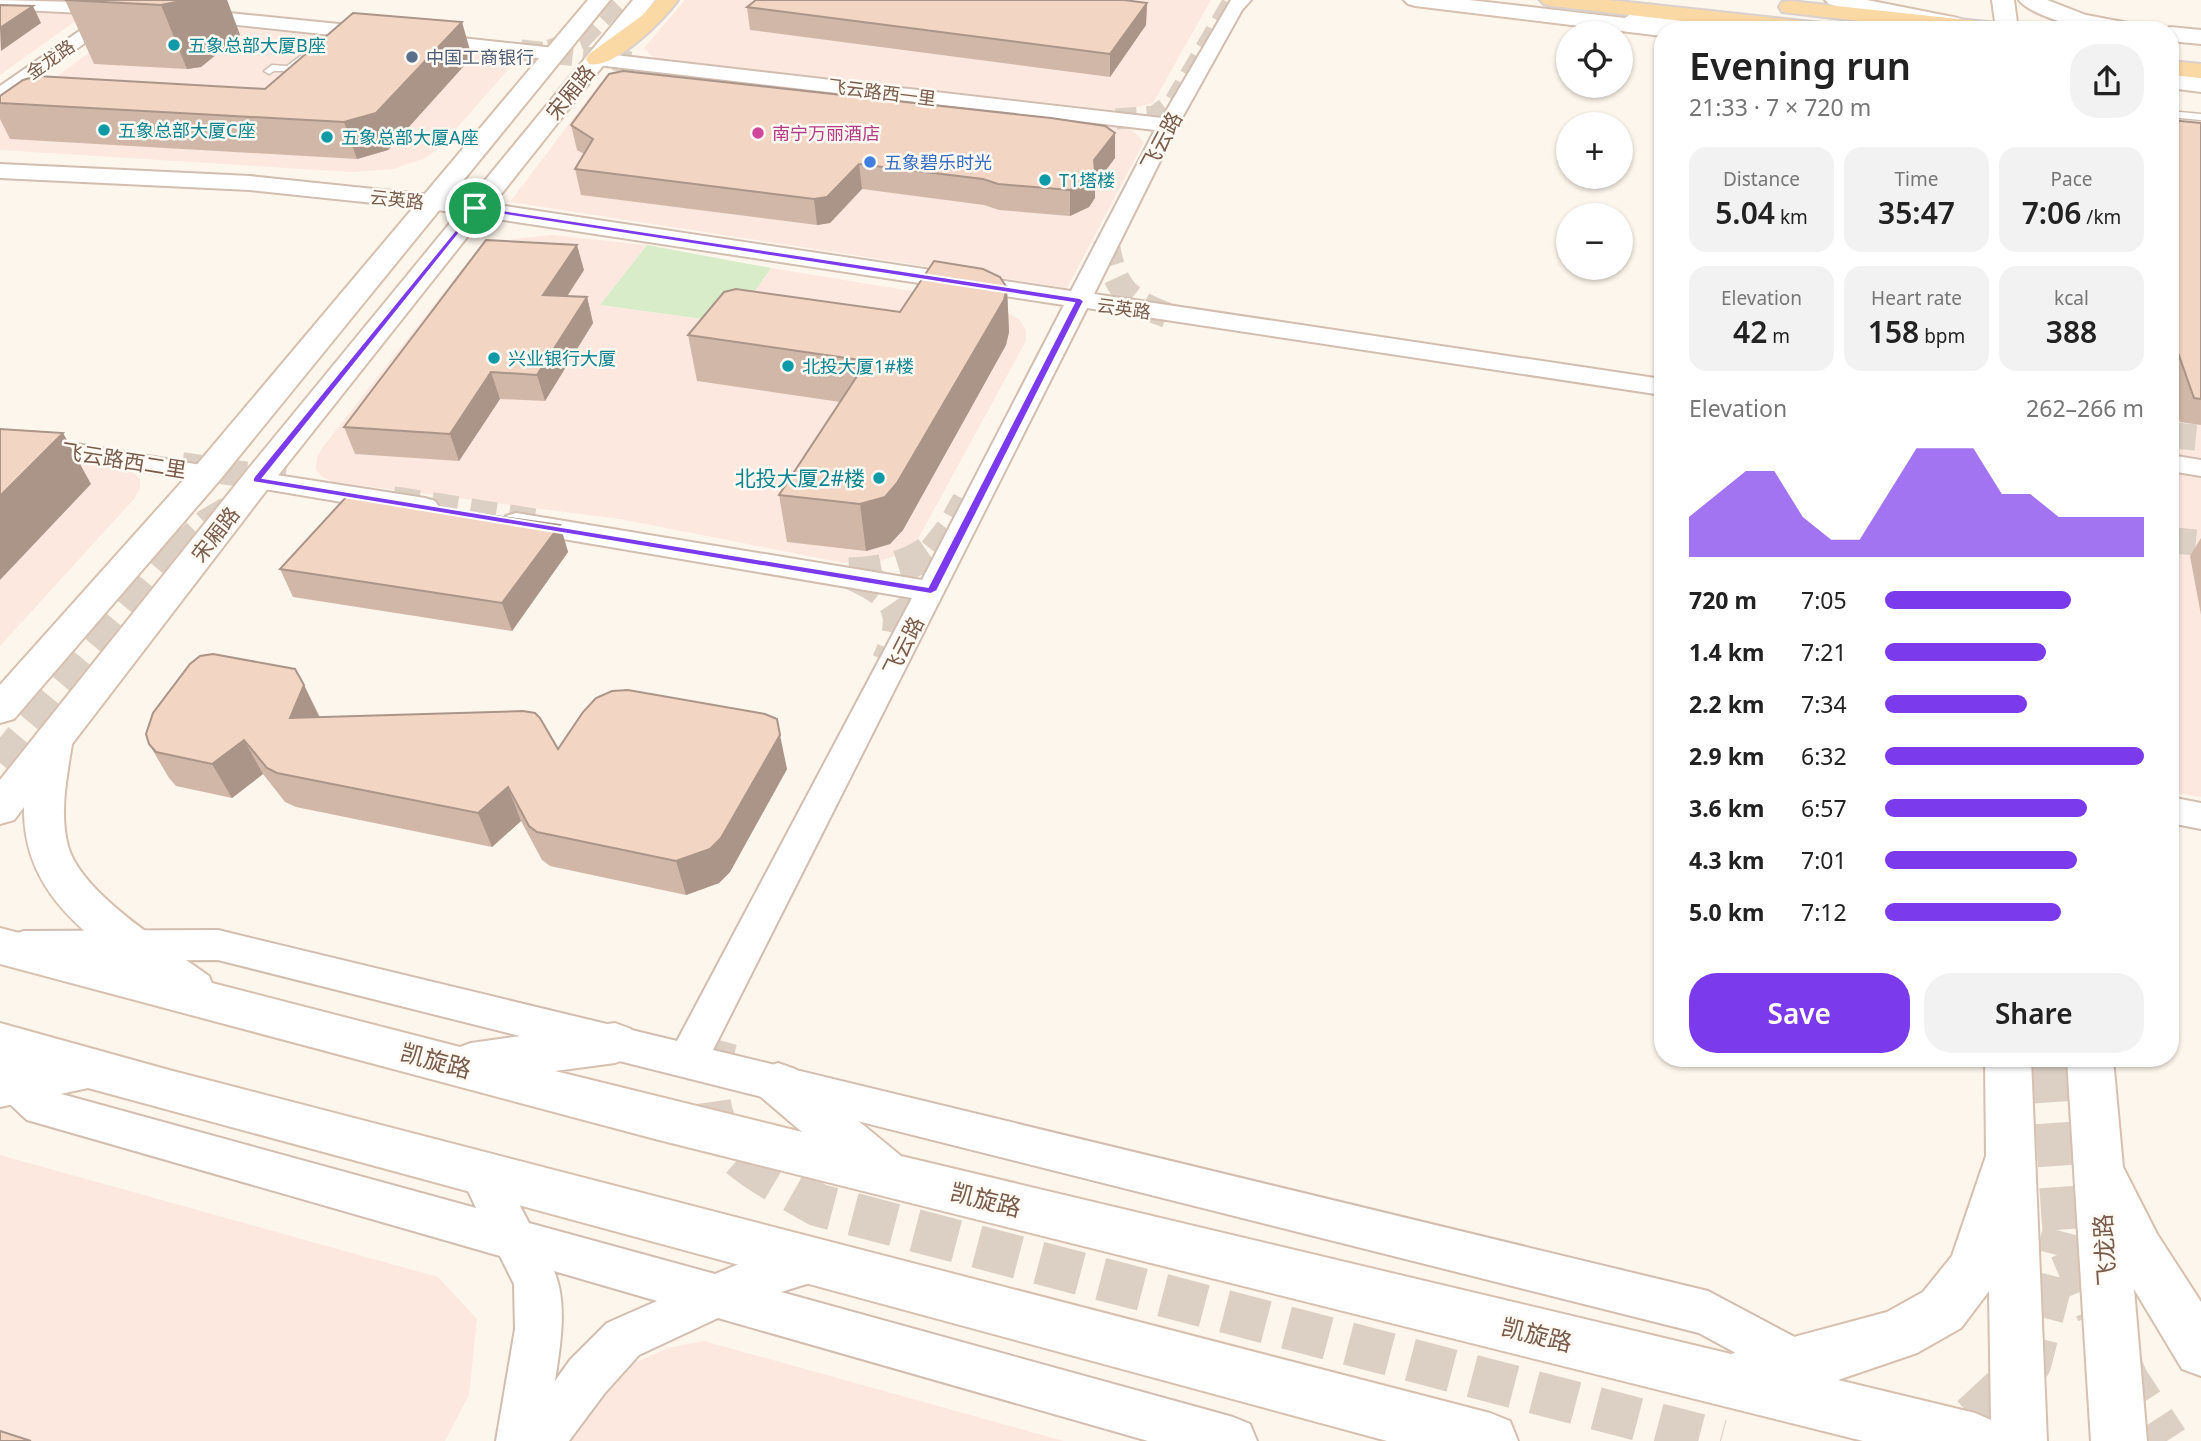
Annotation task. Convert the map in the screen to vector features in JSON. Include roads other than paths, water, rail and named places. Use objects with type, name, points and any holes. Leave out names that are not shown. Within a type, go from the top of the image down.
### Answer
[{"type":"main road","points":[[597,59],[651,20],[667,0]]},
{"type":"main road","points":[[1551,0],[1741,21]]},
{"type":"main road","points":[[1730,0],[1910,21]]},
{"type":"main road","points":[[2179,49],[2201,51]]},
{"type":"main road","points":[[2179,69],[2201,71]]},
{"type":"street","name":"宋厢路","points":[[0,710],[207,474],[599,0]]},
{"type":"street","name":"宋厢路","points":[[0,809],[257,480],[644,0]]},
{"type":"street","points":[[1415,0],[1654,28]]},
{"type":"street","points":[[1824,0],[1882,0]]},
{"type":"street","points":[[1965,0],[1968,21]]},
{"type":"street","points":[[2003,0],[2006,21]]},
{"type":"street","points":[[2030,0],[2062,15],[2087,21]]},
{"type":"street","points":[[1800,8],[1845,1],[1937,21]]},
{"type":"street","name":"飞云路","points":[[687,1061],[931,591],[1168,125],[1236,3]]},
{"type":"street","points":[[0,4],[130,7]]},
{"type":"street","points":[[1504,6],[1654,23]]},
{"type":"street","name":"金龙路","points":[[0,94],[130,7]]},
{"type":"street","points":[[170,13],[336,34],[402,37],[555,54]]},
{"type":"street","points":[[2179,35],[2201,37]]},
{"type":"street","name":"飞云路西一里","points":[[597,59],[1168,125]]},
{"type":"street","points":[[2179,82],[2201,85]]},
{"type":"street","name":"云英路","points":[[0,171],[250,183],[430,202],[1654,386]]},
{"type":"street","name":"飞云路西二里","points":[[0,439],[207,474]]},
{"type":"street","points":[[2179,464],[2201,468]]},
{"type":"street","points":[[257,480],[454,511]]},
{"type":"street","points":[[495,518],[931,591]]},
{"type":"street","points":[[0,673],[71,593],[150,539]]},
{"type":"street","points":[[54,737],[45,785],[47,847],[67,887],[136,945],[209,1000]]},
{"type":"street","points":[[2179,812],[2201,816]]},
{"type":"street","points":[[0,946],[218,944],[1708,1313],[1907,1425]]},
{"type":"street","name":"凯旋路","points":[[0,946],[891,1175],[1975,1441]]},
{"type":"street","points":[[455,1065],[615,1042]]},
{"type":"street","points":[[2008,1067],[2019,1441]]},
{"type":"street","name":"飞龙路","points":[[2091,1067],[2119,1441]]},
{"type":"street","points":[[4,1070],[93,1069],[1490,1441]]},
{"type":"street","points":[[4,1070],[42,1107],[1233,1441]]},
{"type":"street","points":[[778,1083],[891,1175]]},
{"type":"street","points":[[1730,1381],[1898,1335],[1942,1310],[1973,1270],[2010,1158]]},
{"type":"street","points":[[2098,1164],[2139,1251],[2201,1350]]},
{"type":"street","points":[[481,1174],[536,1282],[538,1329],[533,1378],[520,1441]]},
{"type":"street","points":[[536,1441],[555,1421],[587,1377],[623,1339],[756,1278],[813,1262]]},
{"type":"lane","points":[[269,71],[272,68],[289,69],[314,51],[294,70],[299,70]]},
{"type":"lane","points":[[18,82],[44,83]]},
{"type":"lane","points":[[2179,115],[2201,117]]},
{"type":"tunnel","points":[[550,50],[581,39],[619,0]]},
{"type":"tunnel","points":[[1116,119],[1155,116],[1175,101],[1234,0]]},
{"type":"tunnel","points":[[521,50],[631,62]]},
{"type":"tunnel","points":[[1106,240],[1113,270],[1125,291],[1143,305],[1172,317]]},
{"type":"tunnel","points":[[2179,436],[2201,438]]},
{"type":"tunnel","points":[[182,465],[288,481]]},
{"type":"tunnel","points":[[179,548],[206,522],[247,498]]},
{"type":"tunnel","points":[[393,499],[544,523]]},
{"type":"tunnel","points":[[933,549],[950,527],[965,500]]},
{"type":"tunnel","points":[[2179,541],[2201,543]]},
{"type":"tunnel","points":[[0,763],[179,548]]},
{"type":"tunnel","points":[[849,574],[904,565],[933,549]]},
{"type":"tunnel","points":[[853,574],[882,590],[897,608],[899,630],[888,662]]},
{"type":"tunnel","points":[[716,1039],[709,1074],[709,1102],[716,1125],[728,1144],[745,1160],[818,1205],[1721,1441]]},
{"type":"tunnel","points":[[2053,1067],[2064,1232]]},
{"type":"tunnel","points":[[1911,1441],[1972,1417],[2030,1363],[2064,1232]]},
{"type":"tunnel","points":[[2064,1232],[2098,1313]]},
{"type":"tunnel","points":[[2121,1366],[2127,1380],[2167,1441]]},
{"type":"place","name":"五象总部大厦B座","points":[[174,45]]},
{"type":"place","name":"中国工商银行","points":[[412,57]]},
{"type":"place","name":"五象总部大厦C座","points":[[104,130]]},
{"type":"place","name":"南宁万丽酒店","points":[[758,133]]},
{"type":"place","name":"五象总部大厦A座","points":[[327,137]]},
{"type":"place","name":"五象碧乐时光","points":[[870,162]]},
{"type":"place","name":"T1塔楼","points":[[1045,180]]},
{"type":"place","name":"兴业银行大厦","points":[[494,358]]},
{"type":"place","name":"北投大厦1#楼","points":[[788,366]]},
{"type":"place","name":"北投大厦2#楼","points":[[879,478]]}]
